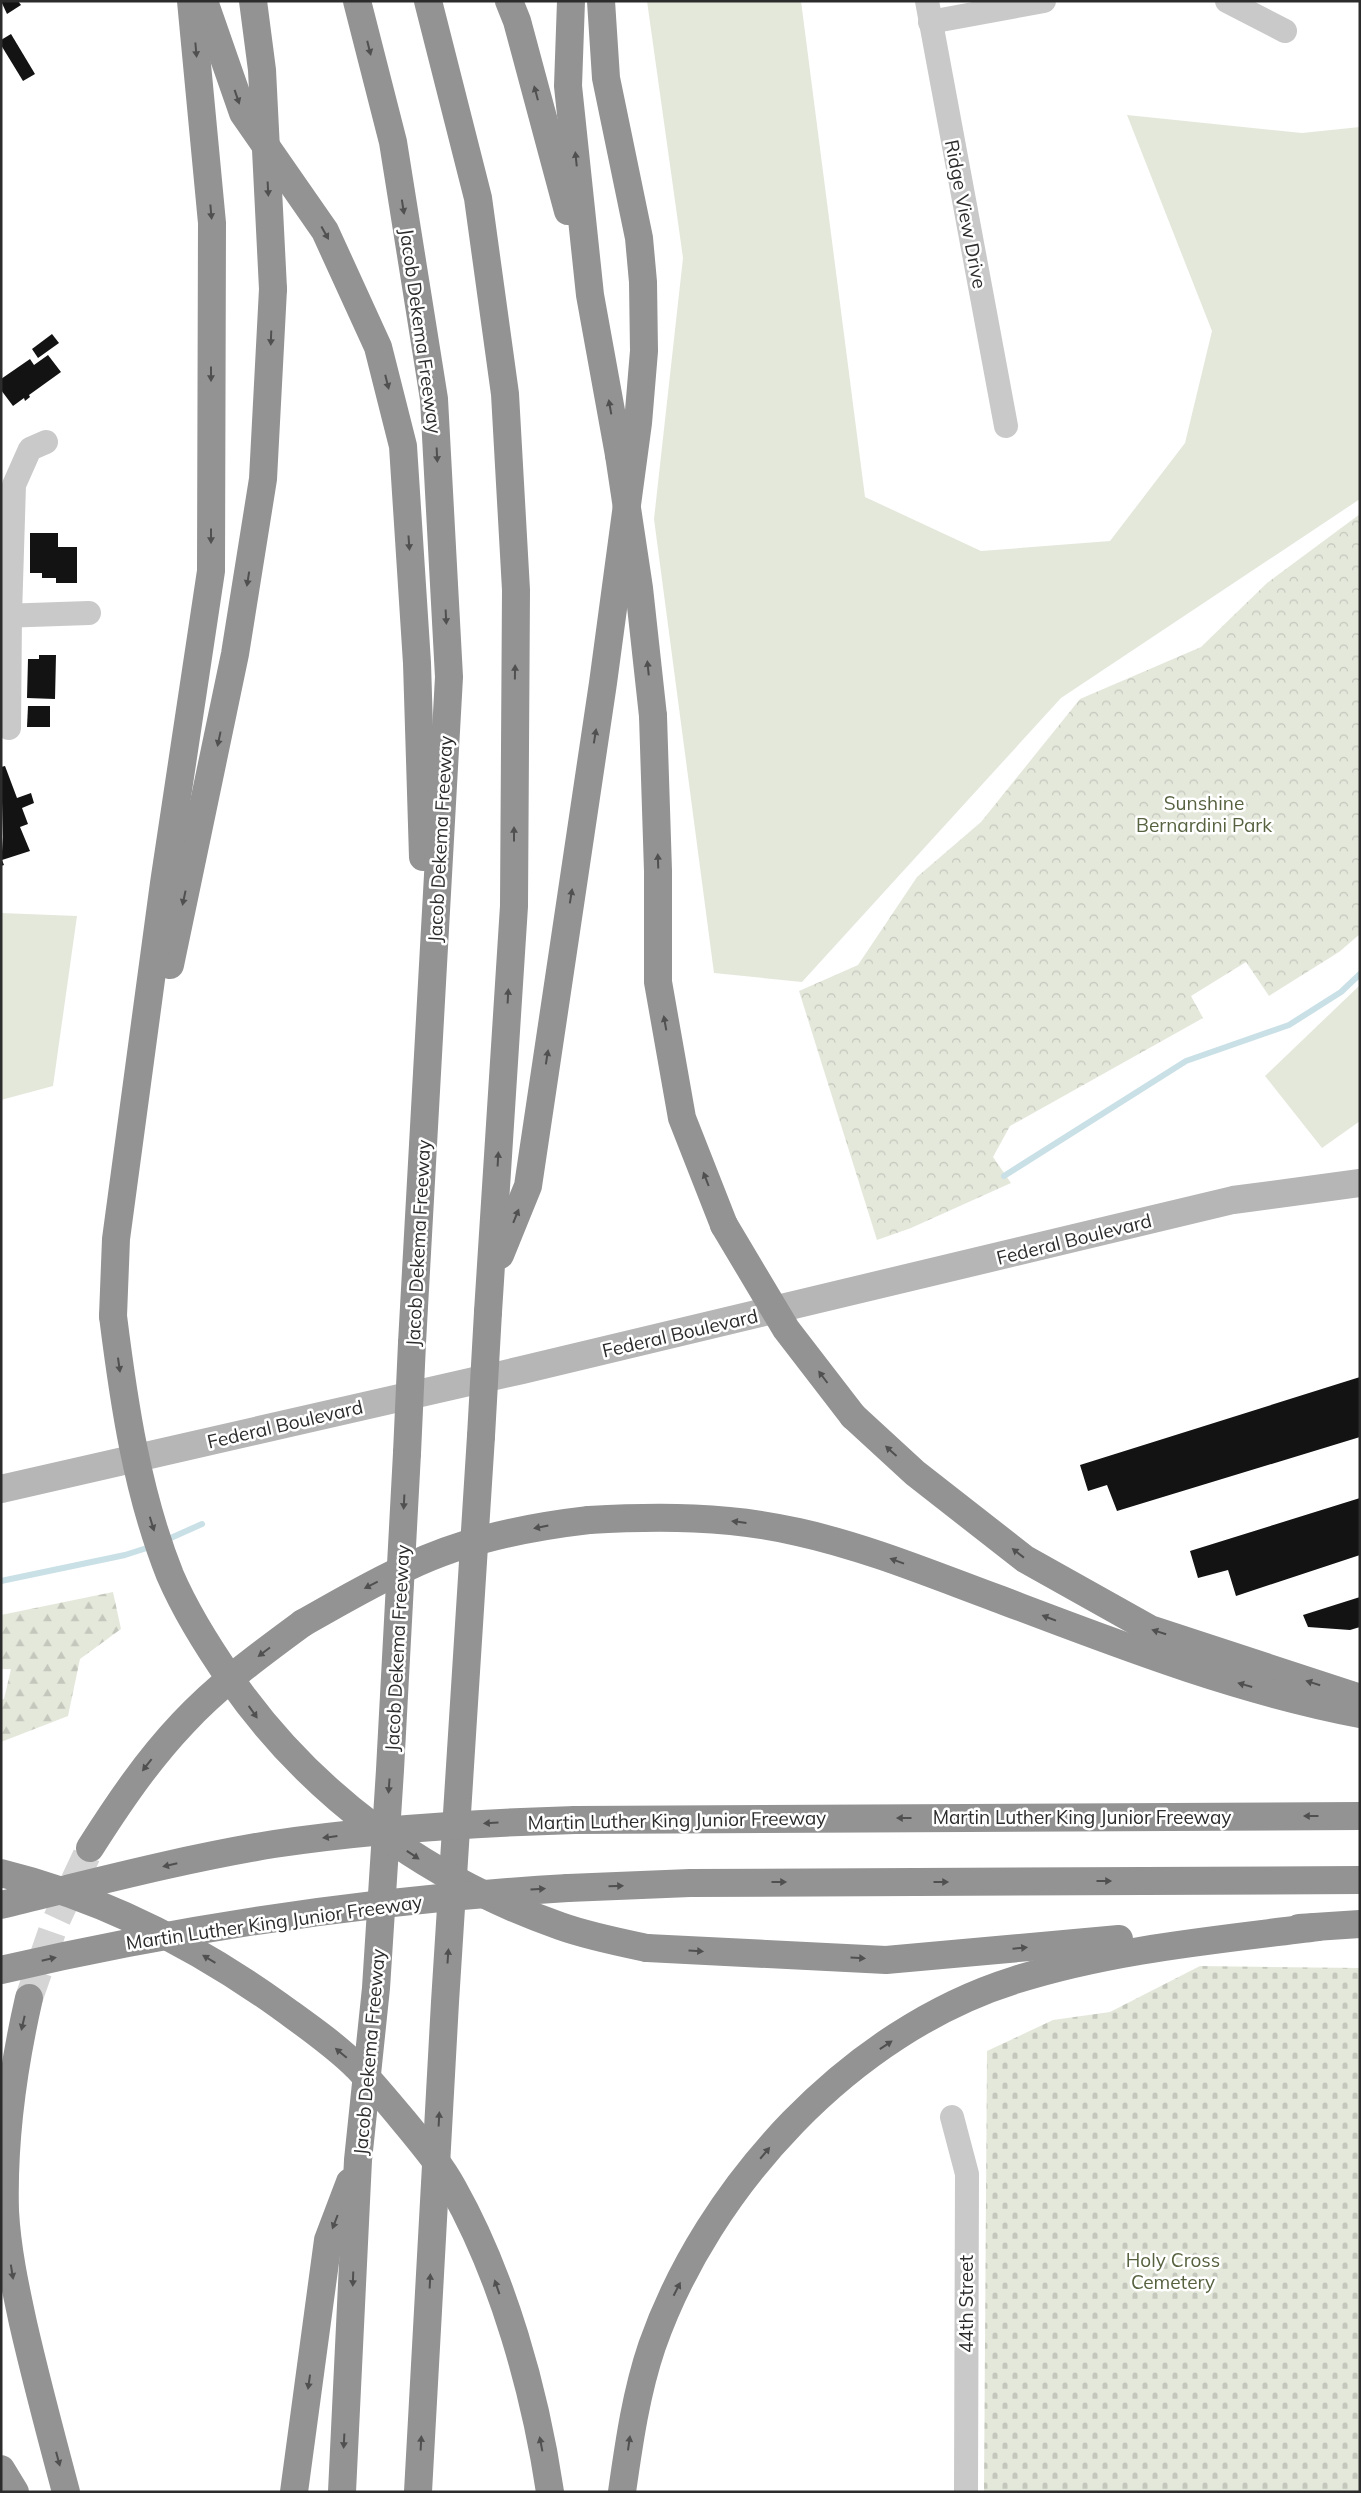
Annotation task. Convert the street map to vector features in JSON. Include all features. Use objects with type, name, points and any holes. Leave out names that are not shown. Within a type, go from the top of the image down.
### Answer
[{"type":"highway","points":[[191,1],[212,223],[210,571],[163,892],[116,1239],[113,1316],[139,1479],[154,1530],[171,1576],[189,1614],[217,1660],[258,1718],[296,1760],[336,1797],[389,1839],[428,1866],[476,1891],[562,1927],[647,1948],[886,1960],[1108,1940],[1360,1924]]},
{"type":"highway","points":[[204,1],[243,113],[325,231],[378,347],[403,446],[417,663],[428,1055]]},
{"type":"highway","points":[[126,1174],[219,737],[249,571],[263,479],[273,289],[262,70],[253,1]]},
{"type":"highway","name":"Jacob Dekema Freeway","points":[[342,2492],[358,2160],[376,1988],[390,1770],[449,677],[434,399],[393,142],[357,1]]},
{"type":"highway","points":[[418,2492],[445,2002],[514,906],[516,590],[505,394],[478,198],[428,1]]},
{"type":"highway","points":[[509,1],[517,21],[590,294]]},
{"type":"highway","points":[[571,1],[568,86],[590,294],[619,454],[639,588],[653,716],[658,871],[658,982],[682,1118],[724,1224],[786,1329],[853,1416],[915,1473],[1025,1559],[1150,1629],[1360,1698]]},
{"type":"highway","points":[[491,1277],[528,1186],[603,683],[642,378],[644,322],[639,238],[606,78],[601,1]]},
{"type":"highway","points":[[90,1848],[149,1762],[184,1722],[226,1683],[303,1623],[409,1566],[461,1547],[509,1534],[589,1520],[652,1517],[714,1519],[797,1531],[892,1559],[1182,1666],[1279,1696],[1360,1714]]},
{"type":"highway","name":"Martin Luther King Junior Freeway","points":[[1,1905],[197,1859],[274,1844],[426,1827],[575,1820],[1360,1816]]},
{"type":"highway","points":[[1,1873],[31,1880],[88,1900],[176,1939],[226,1969],[313,2030],[356,2066],[432,2157],[453,2187],[472,2225],[492,2272],[513,2336],[537,2423],[550,2492]]},
{"type":"highway","name":"Martin Luther King Junior Freeway","points":[[1,1970],[129,1942],[296,1915],[499,1892],[700,1882],[1360,1880]]},
{"type":"highway","points":[[622,2492],[639,2392],[652,2346],[674,2294],[719,2214],[747,2175],[802,2113],[870,2056],[911,2028],[954,2004],[1013,1980],[1117,1955],[1318,1926]]},
{"type":"highway","points":[[29,1998],[17,2049],[10,2101],[5,2160],[5,2213],[13,2278],[30,2353],[66,2492]]},
{"type":"highway","points":[[294,2492],[328,2240],[358,2160]]},
{"type":"highway","points":[[1,2469],[15,2492]]},
{"type":"main road","name":"Federal Boulevard","points":[[1,1489],[532,1368],[1233,1200],[1360,1183]]},
{"type":"street","points":[[928,12],[1044,1]]},
{"type":"street","points":[[1227,1],[1285,31]]},
{"type":"street","name":"Ridge View Drive","points":[[928,12],[1006,426]]},
{"type":"street","points":[[9,728],[6,616],[14,485],[30,450],[46,442]]},
{"type":"street","points":[[6,616],[90,613]]},
{"type":"street","name":"44th Street","points":[[952,2117],[967,2174],[966,2492]]},
{"type":"green space","points":[[647,1],[801,1],[865,497],[981,551],[1110,541],[1185,443],[1212,331],[1127,115],[1302,133],[1360,127],[1360,499],[1061,698],[802,982],[714,973],[654,519],[683,258]]},
{"type":"green space","name":"Sunshine Bernardini Park","points":[[1360,514],[1360,934],[1339,952],[1269,996],[1246,962],[1191,996],[1203,1018],[1010,1126],[993,1157],[1011,1183],[911,1228],[877,1240],[799,991],[858,965],[917,877],[981,822],[1080,699],[1201,647],[1267,583]]},
{"type":"green space","points":[[1,913],[77,916],[53,1086],[1,1100]]},
{"type":"green space","points":[[1360,985],[1360,1121],[1322,1148],[1265,1076]]},
{"type":"green space","points":[[113,1592],[121,1629],[80,1659],[68,1716],[1,1742],[1,1699],[4,1699],[11,1669],[1,1669],[1,1615]]},
{"type":"green space","name":"Holy Cross Cemetery","points":[[1200,1966],[1360,1968],[1360,2492],[984,2492],[987,2051],[1053,2020],[1110,2012]]},
{"type":"building","points":[[1,1],[18,1],[21,5],[7,14]]},
{"type":"building","points":[[11,34],[35,74],[23,81],[1,45],[1,40]]},
{"type":"building","points":[[52,334],[59,343],[38,358],[32,349]]},
{"type":"building","points":[[48,355],[61,372],[29,395],[30,397],[25,401],[24,398],[13,406],[1,390],[1,379],[30,359],[34,365]]},
{"type":"building","points":[[30,533],[58,533],[58,547],[77,547],[77,583],[56,583],[56,578],[42,578],[42,573],[30,573]]},
{"type":"building","points":[[39,655],[56,655],[55,699],[27,698],[28,659],[39,659]]},
{"type":"building","points":[[28,706],[50,706],[50,727],[27,727]]},
{"type":"building","points":[[5,766],[17,798],[31,793],[34,803],[22,808],[28,824],[20,827],[30,851],[2,860],[4,865],[1,866],[3,837],[1,767]]},
{"type":"building","points":[[1360,1377],[1360,1437],[1117,1511],[1107,1485],[1088,1491],[1080,1465]]},
{"type":"building","points":[[1360,1498],[1360,1555],[1236,1596],[1228,1570],[1198,1578],[1190,1551]]},
{"type":"building","points":[[1360,1597],[1360,1627],[1350,1630],[1308,1627],[1303,1615]]},
{"type":"waterway","points":[[1004,1176],[1186,1061],[1289,1025],[1341,992],[1360,974]]},
{"type":"waterway","points":[[164,1541],[202,1524]]},
{"type":"waterway","points":[[1,1581],[125,1555],[153,1546]]},
{"type":"tunnel","points":[[29,1998],[55,1923],[90,1848]]}]
